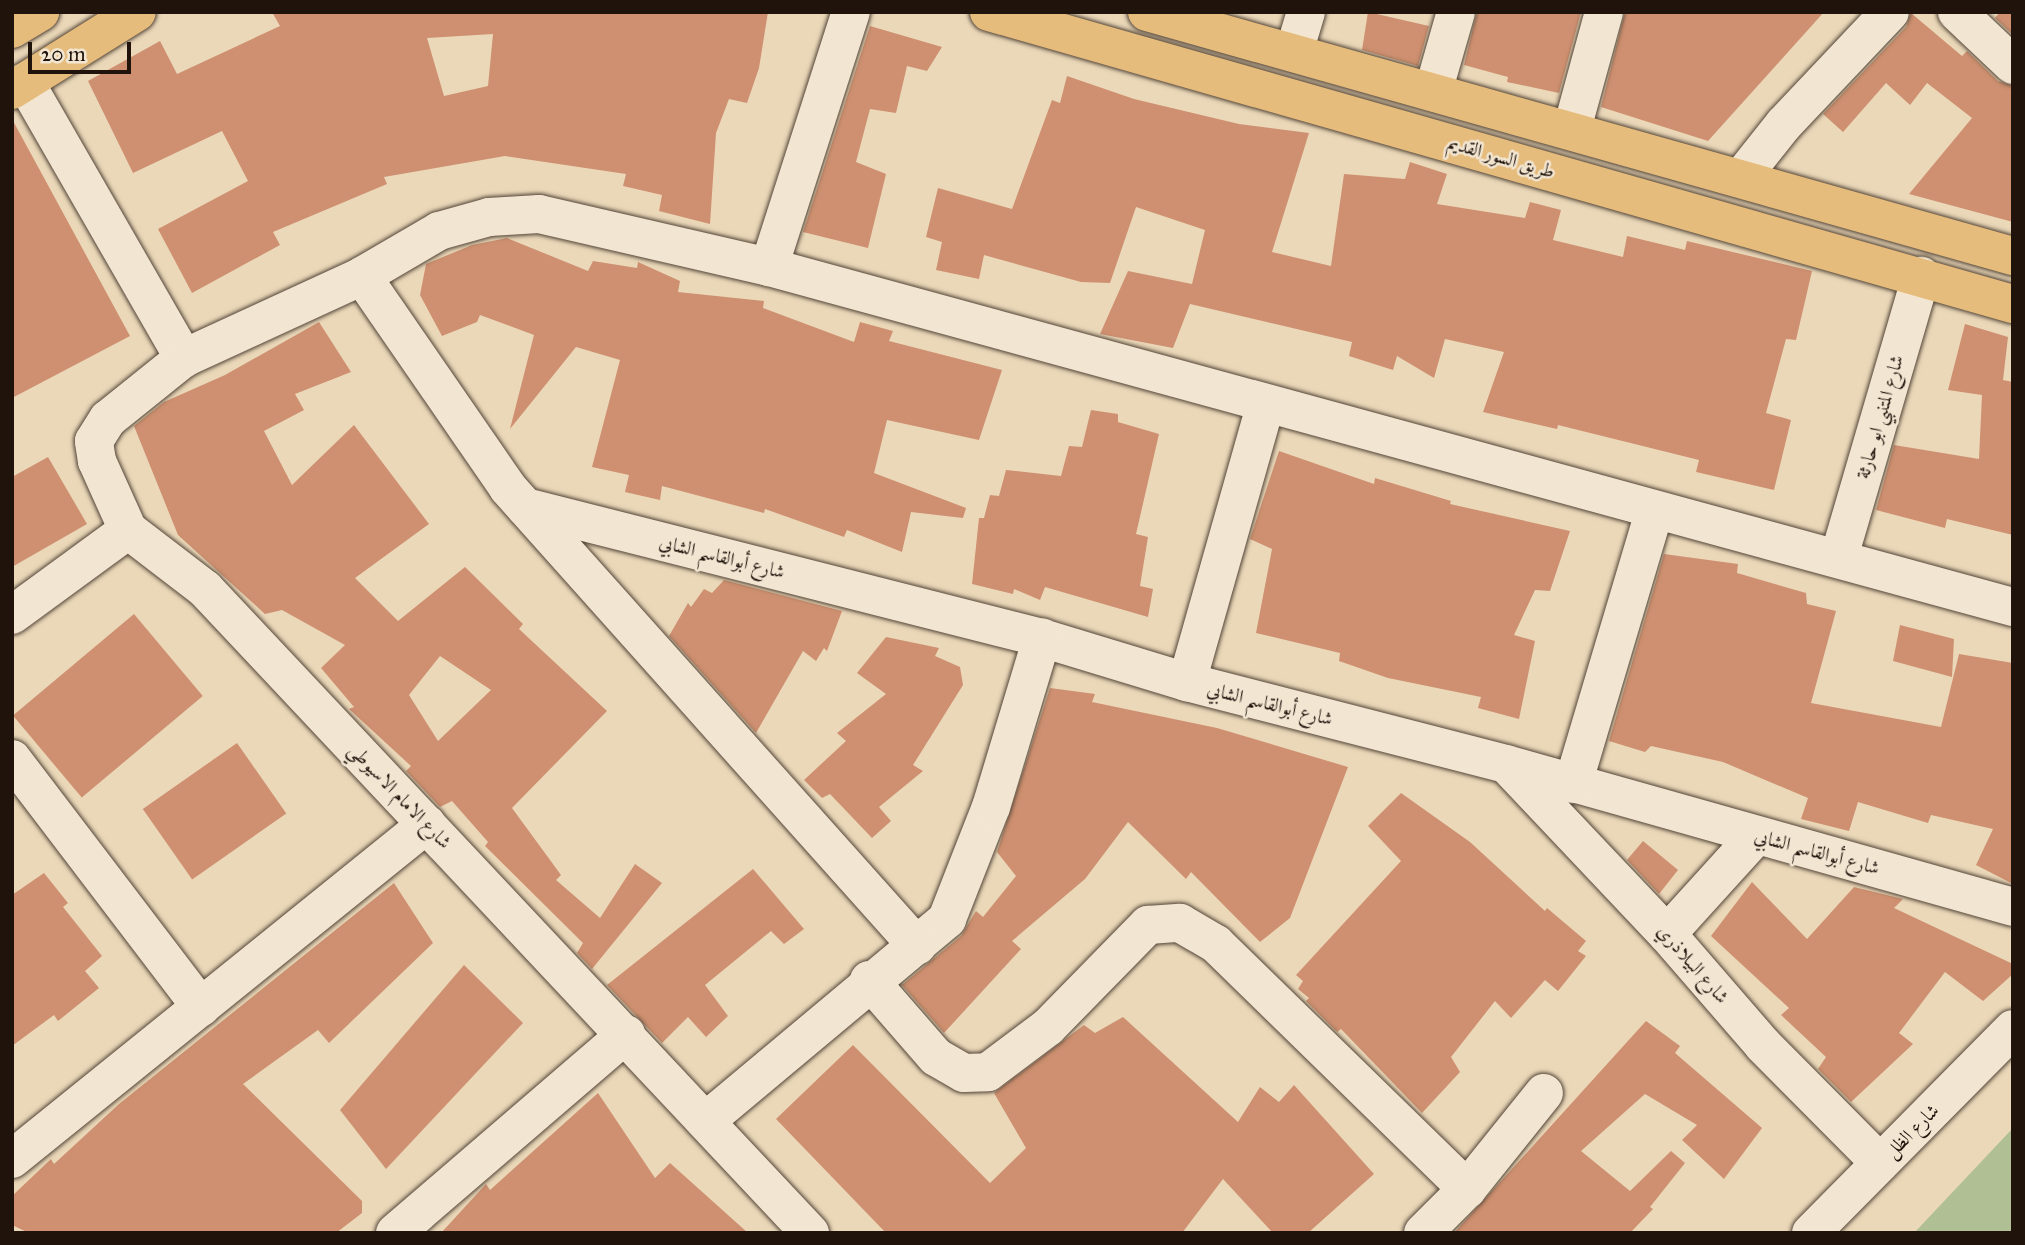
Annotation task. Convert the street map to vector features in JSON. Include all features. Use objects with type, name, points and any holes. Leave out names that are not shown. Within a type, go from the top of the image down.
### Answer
[{"type":"main road","points":[[12,29],[40,12]]},
{"type":"main road","points":[[19,86],[137,12]]},
{"type":"main road","name":"طريق السور القديم","points":[[989,12],[2013,304]]},
{"type":"main road","points":[[1149,12],[1572,129],[2013,256]]},
{"type":"street","points":[[769,267],[851,12]]},
{"type":"street","points":[[1294,52],[1306,12]]},
{"type":"street","points":[[1433,92],[1456,12]]},
{"type":"street","points":[[1572,129],[1604,12]]},
{"type":"street","points":[[1741,178],[1784,124],[1890,12]]},
{"type":"street","points":[[1957,12],[2013,65]]},
{"type":"street","points":[[19,86],[184,358],[362,276],[439,231],[489,216],[540,214],[769,267],[1265,406],[1654,512],[1839,557],[2013,607]]},
{"type":"street","points":[[362,276],[525,507],[917,946]]},
{"type":"street","name":"شارع المتنبي ابو حارثة","points":[[1839,557],[1922,276]]},
{"type":"street","name":"شارع الامام الاسيوطي","points":[[184,358],[108,419],[94,441],[97,461],[128,530],[205,589],[707,1120],[810,1233]]},
{"type":"street","points":[[1187,682],[1265,406]]},
{"type":"street","name":"شارع أبوالقاسم الشابي","points":[[525,507],[1042,638],[1187,682],[1506,764],[2013,907]]},
{"type":"street","points":[[1573,784],[1654,512]]},
{"type":"street","points":[[12,615],[128,530]]},
{"type":"street","points":[[707,1120],[869,980],[917,946],[947,919],[965,882],[1042,638]]},
{"type":"street","name":"شارع البيلاذري","points":[[1506,764],[1667,934],[1763,1045],[1880,1163]]},
{"type":"street","points":[[20,784],[201,1007]]},
{"type":"street","points":[[12,1159],[427,824]]},
{"type":"street","points":[[1667,934],[1756,836]]},
{"type":"street","points":[[869,980],[936,1056],[964,1073],[988,1072],[1048,1027],[1148,925],[1180,923],[1216,944],[1467,1189]]},
{"type":"street","name":"شارع الظل","points":[[1811,1233],[2013,1029]]},
{"type":"street","points":[[395,1233],[626,1034]]},
{"type":"street","points":[[1423,1233],[1467,1189],[1544,1093]]},
{"type":"green space","points":[[2013,1128],[2013,1233],[1914,1233]]},
{"type":"building","points":[[272,12],[768,12],[759,68],[747,103],[729,99],[716,133],[710,224],[659,211],[662,195],[623,186],[626,174],[505,156],[384,177],[387,184],[273,232],[280,245],[192,293],[158,229],[248,181],[222,131],[133,173],[88,81],[160,41],[177,74],[280,26]],"holes":[[[493,34],[488,86],[444,96],[427,38]]]},
{"type":"building","points":[[1368,12],[1429,26],[1418,66],[1362,50]]},
{"type":"building","points":[[1477,12],[1581,12],[1559,93],[1507,82],[1508,77],[1464,65]]},
{"type":"building","points":[[1625,12],[1824,12],[1708,141],[1601,107]]},
{"type":"building","points":[[2000,12],[2013,12],[2013,35],[1995,18]]},
{"type":"building","points":[[1911,13],[1962,56],[1967,51],[1998,81],[2013,86],[2013,222],[1909,194],[1972,118],[1927,83],[1910,105],[1886,83],[1843,132],[1823,114],[1906,27]]},
{"type":"building","points":[[870,26],[942,47],[927,71],[907,66],[896,113],[870,109],[856,162],[886,174],[868,248],[803,232]]},
{"type":"building","points":[[1067,76],[1134,99],[1239,124],[1309,133],[1272,252],[1331,266],[1344,174],[1405,179],[1410,162],[1447,174],[1437,204],[1525,218],[1530,202],[1561,210],[1553,240],[1623,257],[1627,236],[1685,250],[1687,241],[1812,271],[1796,340],[1786,339],[1766,413],[1791,420],[1774,490],[1696,472],[1699,460],[1558,425],[1557,429],[1483,412],[1504,352],[1445,339],[1434,378],[1397,356],[1393,370],[1349,356],[1352,342],[1190,304],[1173,348],[1100,334],[1128,271],[1192,284],[1205,230],[1136,207],[1110,283],[1081,282],[984,255],[979,279],[936,270],[942,242],[926,237],[938,188],[1012,209],[1052,100],[1060,103]]},
{"type":"building","points":[[12,119],[130,336],[12,398]]},
{"type":"building","points":[[507,238],[588,271],[593,261],[637,268],[638,262],[680,281],[678,292],[764,301],[763,308],[854,342],[860,322],[893,331],[889,341],[1002,370],[979,440],[887,420],[874,473],[966,508],[963,518],[911,512],[902,552],[847,530],[844,537],[765,509],[764,513],[662,486],[660,500],[625,492],[629,475],[592,467],[620,360],[576,347],[510,429],[534,335],[480,315],[477,322],[442,336],[420,295],[426,264],[472,245]]},
{"type":"building","points":[[319,322],[351,372],[295,394],[304,410],[264,431],[292,485],[354,425],[429,524],[355,578],[398,621],[465,567],[523,624],[519,629],[607,711],[512,808],[561,875],[556,880],[600,918],[635,864],[662,883],[592,969],[577,953],[583,943],[485,846],[488,842],[452,801],[440,807],[406,771],[411,766],[349,709],[354,707],[321,668],[345,645],[282,610],[265,614],[178,535],[134,426],[164,402],[225,375]],"holes":[[[440,656],[491,690],[438,741],[409,695]]]},
{"type":"building","points":[[1965,324],[2008,337],[2003,380],[2013,382],[2013,535],[1947,519],[1945,528],[1876,510],[1894,445],[1979,459],[1982,395],[1948,390]]},
{"type":"building","points":[[1091,410],[1118,414],[1118,422],[1159,434],[1136,534],[1148,537],[1140,586],[1153,589],[1148,617],[1045,587],[1040,600],[1014,589],[1013,594],[972,584],[979,518],[984,518],[990,495],[999,496],[1006,470],[1061,476],[1069,446],[1082,447]]},
{"type":"building","points":[[1279,451],[1374,484],[1375,478],[1451,501],[1450,504],[1570,531],[1550,591],[1535,590],[1514,635],[1535,641],[1519,719],[1478,708],[1481,697],[1388,678],[1339,661],[1340,653],[1256,633],[1272,549],[1250,539]]},
{"type":"building","points":[[48,457],[87,524],[12,567],[12,477]]},
{"type":"building","points":[[1664,554],[1738,564],[1737,573],[1806,593],[1807,604],[1836,611],[1811,703],[1941,727],[1959,654],[2013,663],[2013,884],[1976,865],[1993,829],[1931,815],[1928,823],[1858,802],[1849,831],[1801,819],[1808,798],[1723,762],[1651,746],[1645,752],[1609,741]]},
{"type":"building","points":[[724,580],[842,611],[827,651],[824,648],[816,661],[803,651],[756,733],[669,636],[688,603],[691,607],[704,589],[712,593]]},
{"type":"building","points":[[134,614],[203,696],[82,798],[13,716]]},
{"type":"building","points":[[1900,625],[1954,639],[1952,677],[1893,661]]},
{"type":"building","points":[[886,637],[939,648],[935,656],[960,667],[963,685],[913,765],[923,771],[879,807],[891,821],[872,838],[830,794],[822,798],[804,780],[846,741],[837,733],[886,694],[857,673]]},
{"type":"building","points":[[1050,688],[1095,694],[1092,702],[1217,728],[1348,767],[1290,918],[1260,942],[1191,872],[1186,879],[1128,822],[1085,879],[1012,941],[1021,949],[944,1033],[902,985],[961,936],[976,911],[983,917],[1016,876],[997,852]]},
{"type":"building","points":[[237,743],[286,813],[192,879],[143,809]]},
{"type":"building","points":[[1401,793],[1470,842],[1545,911],[1547,908],[1586,941],[1578,951],[1586,956],[1558,991],[1545,980],[1511,1018],[1495,1001],[1451,1057],[1460,1072],[1422,1113],[1341,1029],[1337,1032],[1306,1001],[1309,998],[1298,989],[1303,981],[1296,975],[1401,861],[1368,826]]},
{"type":"building","points":[[1643,841],[1678,870],[1659,894],[1627,860]]},
{"type":"building","points":[[753,869],[804,929],[784,944],[771,931],[705,985],[728,1016],[706,1037],[688,1017],[662,1043],[607,985]]},
{"type":"building","points":[[44,873],[68,903],[63,907],[102,956],[85,971],[99,988],[58,1021],[54,1015],[12,1046],[12,895]]},
{"type":"building","points":[[1752,882],[1807,939],[1854,887],[1903,899],[1894,908],[2013,964],[2013,974],[1983,1001],[1945,972],[1899,1033],[1913,1044],[1851,1102],[1818,1069],[1826,1057],[1781,1015],[1789,1008],[1711,936]]},
{"type":"building","points":[[394,883],[433,943],[329,1043],[318,1030],[243,1084],[362,1201],[362,1213],[336,1233],[29,1233],[12,1225],[12,1196],[51,1159],[54,1164],[119,1104]]},
{"type":"building","points":[[464,965],[523,1023],[386,1169],[340,1110]]},
{"type":"building","points":[[1123,1017],[1238,1122],[1260,1087],[1279,1102],[1294,1085],[1374,1174],[1308,1233],[1273,1233],[1223,1179],[1182,1233],[886,1233],[776,1119],[853,1045],[990,1183],[1026,1148],[994,1093],[1084,1025],[1095,1033]]},
{"type":"building","points":[[1646,1021],[1680,1046],[1675,1053],[1762,1128],[1724,1179],[1682,1140],[1697,1125],[1645,1094],[1581,1151],[1630,1191],[1671,1151],[1685,1163],[1650,1207],[1653,1209],[1630,1233],[1454,1233]]},
{"type":"building","points":[[598,1093],[655,1178],[670,1163],[748,1233],[441,1233],[486,1184],[490,1190]]}]
